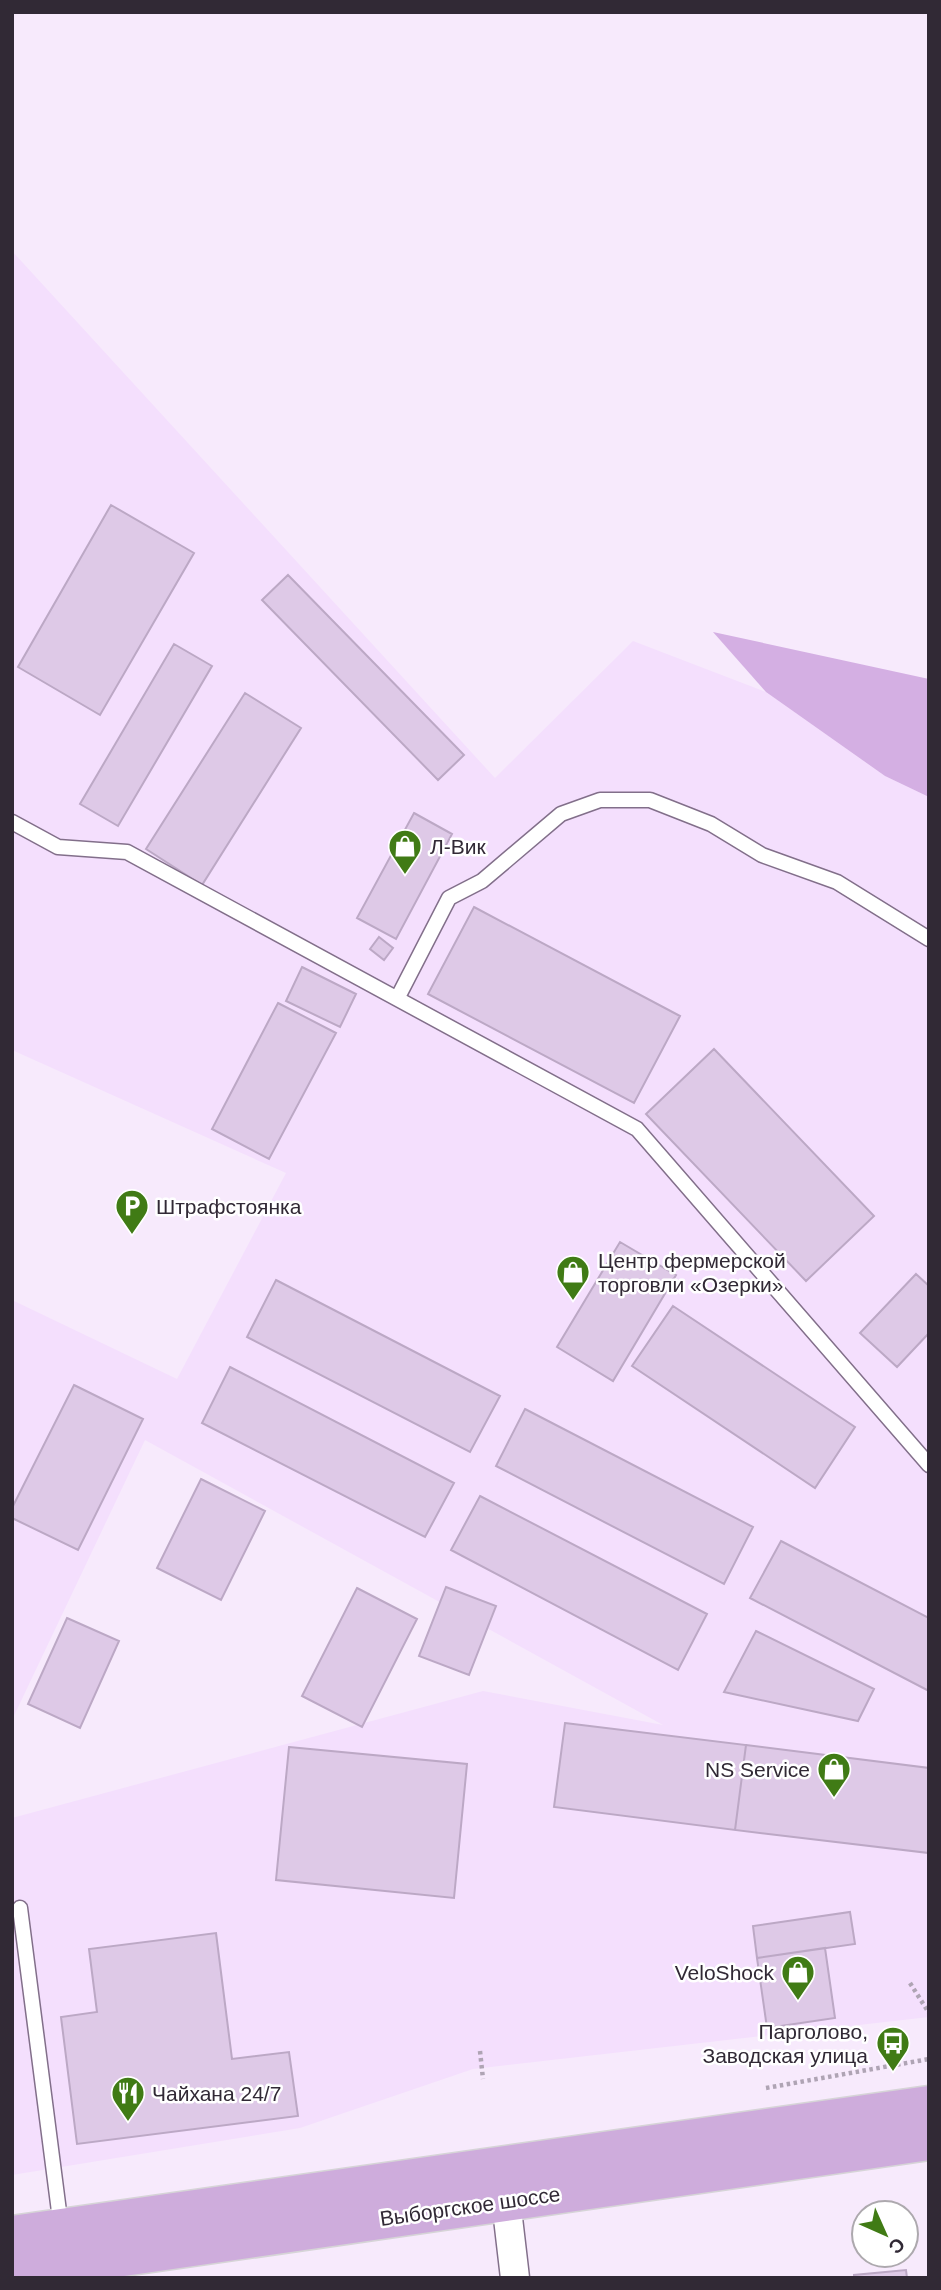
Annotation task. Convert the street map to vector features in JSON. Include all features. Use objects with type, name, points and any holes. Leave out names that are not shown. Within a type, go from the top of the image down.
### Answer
[{"type":"main road","name":"Выборгское шоссе","points":[[12,2235],[929,2105]]},
{"type":"main road","name":"Выборгское шоссе","points":[[12,2273],[929,2141]]},
{"type":"street","points":[[506,2201],[515,2278]]},
{"type":"lane","points":[[398,997],[449,898],[482,881],[561,814],[600,800],[650,800],[711,824],[762,855],[837,882],[929,939]]},
{"type":"lane","points":[[12,822],[58,847],[127,852],[637,1129],[929,1465]]},
{"type":"lane","points":[[20,1908],[61,2228]]},
{"type":"path","points":[[911,1983],[929,2013]]},
{"type":"path","points":[[480,2051],[483,2079]]},
{"type":"shaded area","points":[[12,251],[495,778],[633,641],[766,692],[885,776],[929,797],[929,2017],[473,2069],[300,2128],[12,2175],[12,1818],[483,1691],[663,1725],[145,1440],[12,1720],[12,1300],[177,1379],[286,1173],[12,1050]]},
{"type":"shaded area","points":[[713,632],[929,679],[929,797],[885,776],[766,692]]},
{"type":"building","points":[[111,505],[194,553],[100,715],[18,667]]},
{"type":"building","points":[[288,575],[464,755],[438,780],[262,600]]},
{"type":"building","points":[[174,644],[212,666],[118,826],[80,804]]},
{"type":"building","points":[[245,693],[301,728],[202,885],[146,849]]},
{"type":"building","name":"Л-Вик","points":[[414,813],[452,834],[396,939],[357,918]]},
{"type":"building","points":[[474,907],[680,1016],[634,1103],[428,994]]},
{"type":"building","points":[[379,937],[393,948],[384,960],[370,949]]},
{"type":"building","points":[[302,967],[356,994],[340,1027],[286,1001]]},
{"type":"building","points":[[278,1003],[336,1033],[269,1159],[212,1129]]},
{"type":"building","points":[[714,1049],[874,1216],[806,1281],[646,1114]]},
{"type":"building","points":[[620,1242],[676,1275],[613,1381],[557,1347]]},
{"type":"building","points":[[916,1274],[929,1286],[929,1333],[897,1367],[860,1333]]},
{"type":"building","points":[[276,1280],[500,1396],[470,1452],[247,1337]]},
{"type":"building","points":[[673,1306],[855,1427],[815,1488],[632,1366]]},
{"type":"building","points":[[230,1367],[454,1483],[425,1537],[202,1423]]},
{"type":"building","points":[[74,1385],[143,1419],[78,1550],[12,1518],[12,1508]]},
{"type":"building","points":[[525,1409],[753,1527],[724,1584],[496,1466]]},
{"type":"building","points":[[201,1479],[265,1511],[221,1600],[157,1568]]},
{"type":"building","points":[[480,1496],[707,1614],[678,1670],[451,1550]]},
{"type":"building","points":[[781,1541],[929,1618],[929,1691],[750,1598]]},
{"type":"building","points":[[446,1587],[496,1606],[469,1675],[419,1656]]},
{"type":"building","points":[[357,1588],[417,1619],[362,1727],[302,1696]]},
{"type":"building","points":[[67,1618],[119,1641],[80,1728],[28,1704]]},
{"type":"building","points":[[756,1631],[874,1689],[858,1721],[724,1692]]},
{"type":"building","points":[[565,1723],[746,1745],[735,1830],[554,1807]]},
{"type":"building","name":"NS Service","points":[[746,1745],[929,1768],[929,1853],[735,1830]]},
{"type":"building","points":[[289,1747],[467,1764],[454,1898],[276,1880]]},
{"type":"building","points":[[850,1912],[855,1944],[757,1958],[753,1926]]},
{"type":"building","points":[[216,1933],[232,2059],[289,2052],[298,2116],[77,2144],[61,2017],[97,2012],[89,1949]]},
{"type":"building","name":"VeloShock","points":[[825,1948],[835,2018],[767,2028],[757,1958]]},
{"type":"building","points":[[906,2270],[907,2278],[854,2278],[854,2275]]},
{"type":"place","name":"Л-Вик","points":[[405,876]]},
{"type":"place","name":"Штрафстоянка","points":[[132,1236]]},
{"type":"place","name":"Центр фермерской торговли «Озерки»","points":[[573,1302]]},
{"type":"place","name":"NS Service","points":[[834,1799]]},
{"type":"place","name":"VeloShock","points":[[798,2002]]},
{"type":"place","name":"Парголово, Заводская улица","points":[[893,2073]]},
{"type":"place","name":"Чайхана 24/7","points":[[128,2123]]}]
